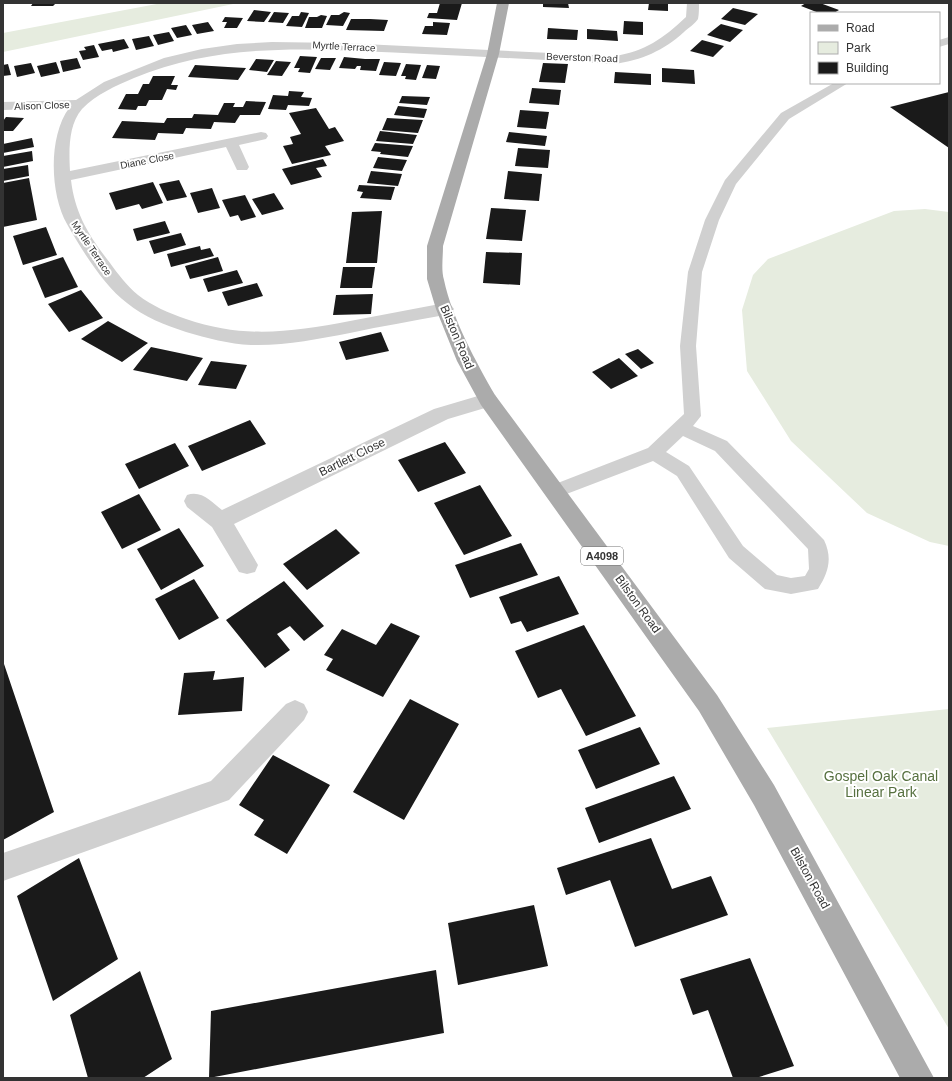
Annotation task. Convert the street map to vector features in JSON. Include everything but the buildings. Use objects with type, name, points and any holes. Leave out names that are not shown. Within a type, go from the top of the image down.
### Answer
[{"type":"main road","name":"Bilston Road","points":[[502,3],[493,54],[441,220],[435,246],[435,279],[444,309],[466,361],[488,400],[514,439],[556,491],[708,703],[764,795],[918,1078]]},
{"type":"street","name":"Beverston Road","points":[[493,54],[614,60],[644,55],[662,44],[692,18],[693,3]]},
{"type":"street","name":"Myrtle Terrace","points":[[444,309],[284,339],[249,340],[185,326],[159,315],[130,298],[104,268],[70,214],[62,177],[64,134],[72,114],[92,94],[136,72],[197,54],[232,49],[303,44],[493,54]]},
{"type":"street","name":"Alison Close","points":[[3,106],[81,104]]},
{"type":"street","name":"Diane Close","points":[[62,177],[232,144],[261,136]]},
{"type":"street","points":[[232,144],[242,167]]},
{"type":"street","name":"Bartlett Close","points":[[220,521],[441,414],[488,400]]},
{"type":"street","points":[[195,501],[220,521],[247,566]]},
{"type":"street","points":[[3,867],[220,791],[295,712]]},
{"type":"lane","points":[[556,491],[654,453],[693,416],[688,346],[695,272],[712,220],[730,183],[762,142],[785,116],[840,84]]},
{"type":"lane","points":[[654,453],[682,471],[736,552],[772,583],[791,586],[811,583],[819,570],[817,546],[721,446],[681,428]]},
{"type":"green space","points":[[162,3],[238,3],[3,52],[3,33]]},
{"type":"green space","points":[[925,209],[949,212],[949,546],[930,542],[867,513],[791,441],[747,371],[742,310],[753,275],[768,259],[894,211]]},
{"type":"green space","name":"Gospel Oak Canal Linear Park","points":[[949,709],[949,1029],[767,728]]}]
